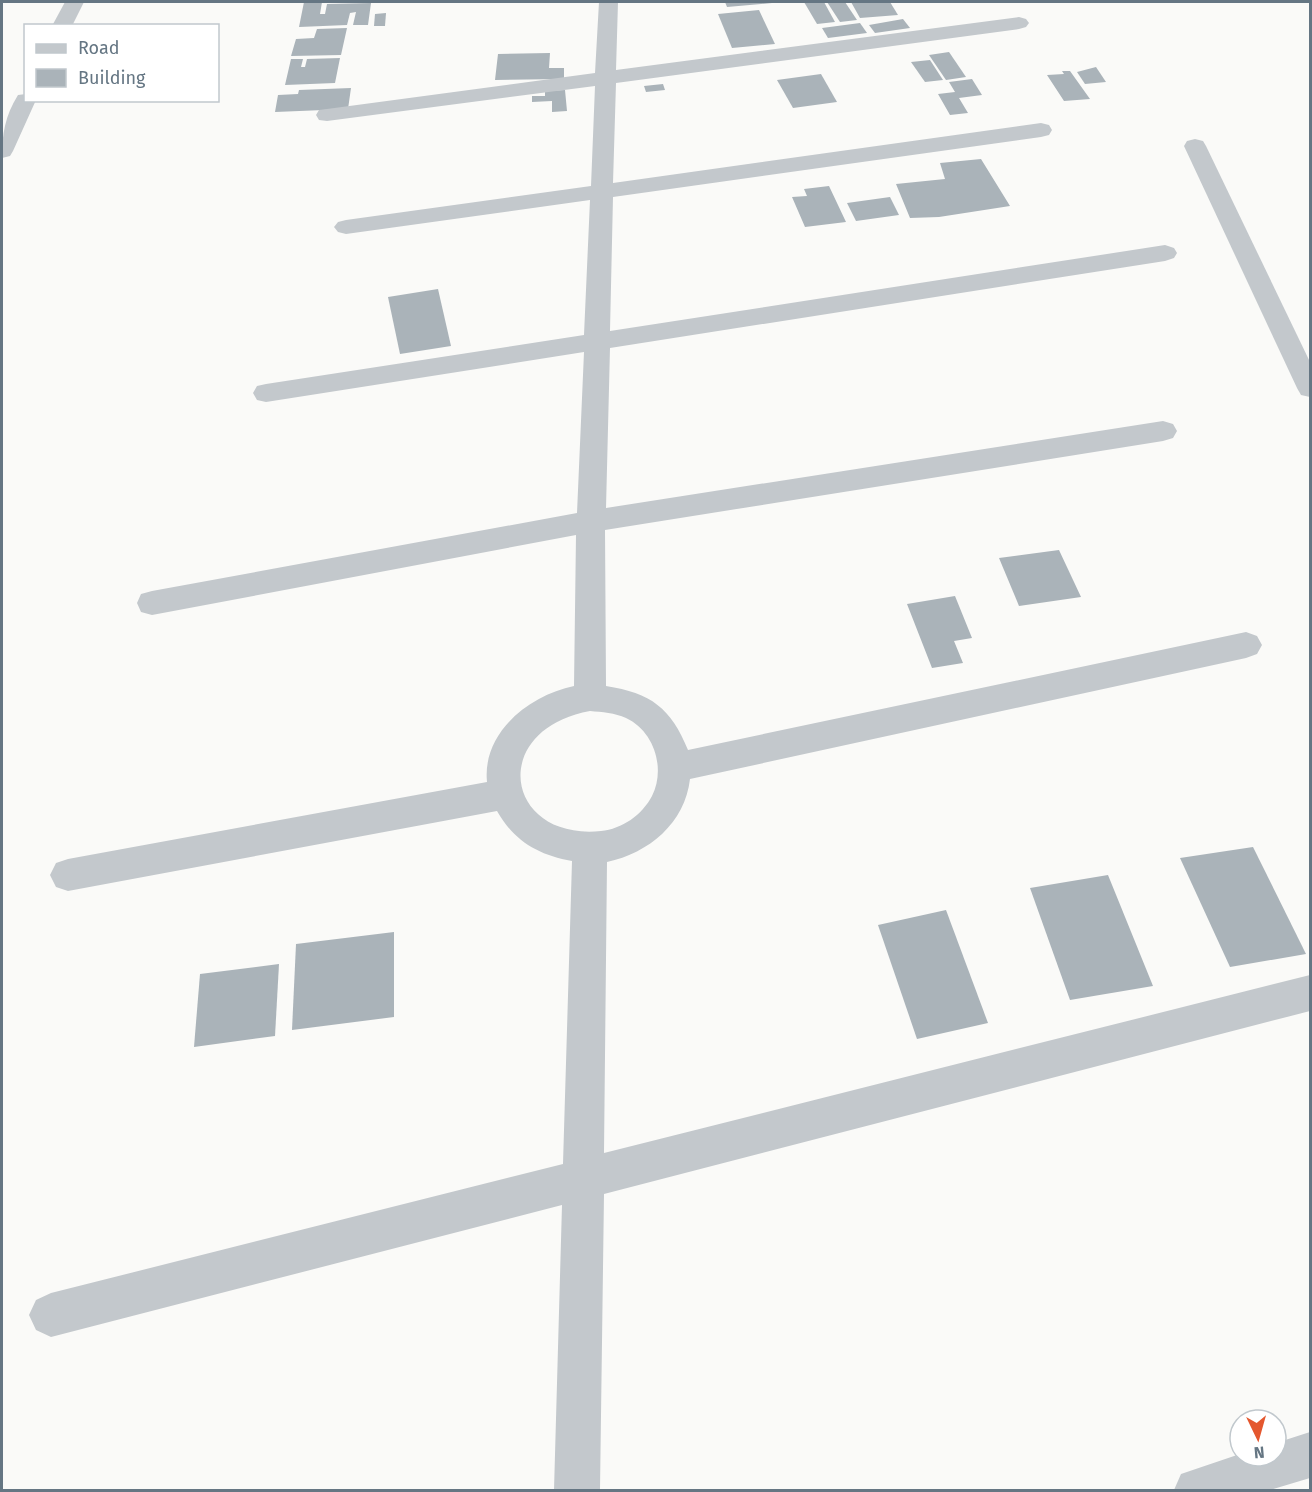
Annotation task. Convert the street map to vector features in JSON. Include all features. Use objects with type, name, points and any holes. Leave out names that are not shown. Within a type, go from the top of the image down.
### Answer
[{"type":"street","points":[[63,24],[74,2]]},
{"type":"street","points":[[590,697],[591,521],[608,2]]},
{"type":"street","points":[[327,115],[1018,23]]},
{"type":"street","points":[[2,151],[25,102]]},
{"type":"street","points":[[346,227],[1041,130]]},
{"type":"street","points":[[1195,146],[1311,388]]},
{"type":"street","points":[[266,393],[1165,253]]},
{"type":"street","points":[[152,603],[591,521],[1163,431]]},
{"type":"street","points":[[676,767],[1246,645]]},
{"type":"street","points":[[590,697],[622,702],[649,716],[668,739],[676,767],[671,797],[653,823],[624,842],[590,849],[553,843],[522,823],[506,794],[504,766],[513,740],[532,718],[559,703],[590,697]]},
{"type":"street","points":[[68,875],[506,794]]},
{"type":"street","points":[[577,1491],[590,849]]},
{"type":"street","points":[[51,1315],[1311,993]]},
{"type":"street","points":[[1197,1491],[1311,1455]]},
{"type":"building","points":[[304,2],[322,2],[320,14],[325,14],[327,4],[371,3],[368,25],[353,25],[356,12],[350,13],[347,25],[299,27]]},
{"type":"building","points":[[725,2],[772,2],[772,3],[727,7]]},
{"type":"building","points":[[804,2],[824,2],[835,22],[817,24]]},
{"type":"building","points":[[827,2],[845,2],[857,20],[840,22]]},
{"type":"building","points":[[851,2],[890,2],[898,15],[860,18]]},
{"type":"building","points":[[759,10],[775,44],[732,48],[718,14]]},
{"type":"building","points":[[386,13],[385,26],[374,26],[375,14]]},
{"type":"building","points":[[903,19],[910,28],[875,33],[869,25]]},
{"type":"building","points":[[860,23],[867,33],[828,38],[822,28]]},
{"type":"building","points":[[347,28],[341,55],[291,56],[296,39],[314,38],[317,29]]},
{"type":"building","points":[[949,52],[966,77],[946,80],[929,55]]},
{"type":"building","points":[[550,53],[549,68],[564,68],[564,79],[495,80],[498,54]]},
{"type":"building","points":[[340,58],[335,83],[285,85],[291,59],[303,59],[301,67],[305,67],[307,59]]},
{"type":"building","points":[[930,60],[943,80],[925,82],[911,62]]},
{"type":"building","points":[[1096,67],[1106,82],[1085,84],[1077,72]]},
{"type":"building","points":[[1062,71],[1070,71],[1090,99],[1064,101],[1047,75],[1064,74]]},
{"type":"building","points":[[821,74],[837,102],[793,108],[777,80]]},
{"type":"building","points":[[972,79],[982,95],[959,98],[968,113],[950,115],[938,94],[955,92],[949,82]]},
{"type":"building","points":[[663,84],[665,90],[646,92],[644,86]]},
{"type":"building","points":[[351,88],[348,109],[275,112],[278,95],[298,94],[299,90]]},
{"type":"building","points":[[565,90],[567,111],[552,112],[552,101],[532,102],[532,96],[545,96],[545,91]]},
{"type":"building","points":[[981,159],[1010,206],[939,217],[910,218],[896,184],[945,179],[940,163]]},
{"type":"building","points":[[829,186],[846,222],[805,227],[792,197],[807,196],[804,189]]},
{"type":"building","points":[[890,197],[899,215],[856,221],[847,203]]},
{"type":"building","points":[[438,289],[451,346],[400,354],[388,297]]},
{"type":"building","points":[[1059,550],[1081,597],[1019,606],[999,558]]},
{"type":"building","points":[[955,596],[972,638],[954,641],[963,663],[932,668],[907,604]]},
{"type":"building","points":[[1253,847],[1306,954],[1230,967],[1180,858]]},
{"type":"building","points":[[1108,875],[1153,986],[1070,1000],[1030,888]]},
{"type":"building","points":[[946,910],[988,1023],[917,1039],[878,925]]},
{"type":"building","points":[[394,932],[394,1017],[292,1030],[296,944]]},
{"type":"building","points":[[279,964],[275,1036],[194,1047],[200,974]]}]
